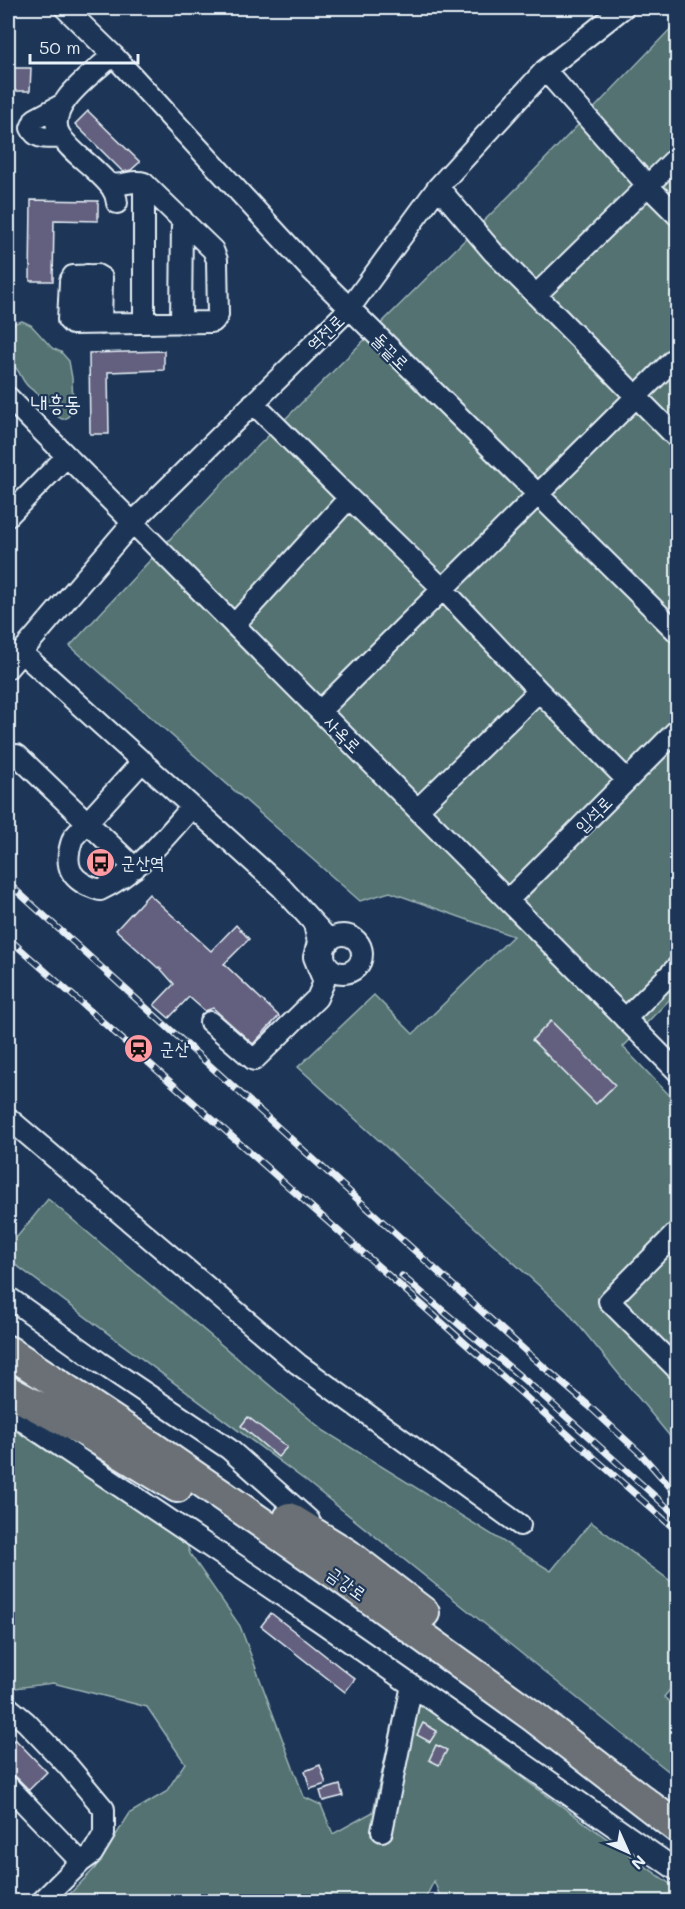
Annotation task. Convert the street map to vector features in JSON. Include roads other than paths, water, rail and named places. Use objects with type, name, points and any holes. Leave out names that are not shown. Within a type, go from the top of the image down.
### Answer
[{"type":"highway","name":"금강로","points":[[8,1330],[117,1401],[279,1512],[346,1554],[678,1805]]},
{"type":"highway","name":"금강로","points":[[8,1351],[251,1515],[525,1710],[678,1828]]},
{"type":"highway","points":[[8,1391],[76,1427],[166,1480],[563,1740]]},
{"type":"street","name":"돌끝로","points":[[65,8],[112,55],[309,269],[678,633]]},
{"type":"street","name":"역전로","points":[[8,668],[133,522],[349,309],[438,187],[545,70],[622,8]]},
{"type":"street","points":[[112,55],[62,105],[56,121],[62,138],[109,183],[117,202]]},
{"type":"street","points":[[545,70],[647,185],[678,216]]},
{"type":"street","points":[[536,295],[678,156]]},
{"type":"street","points":[[94,324],[102,278],[100,275],[76,275],[71,278],[68,320],[72,324],[94,324],[144,323],[214,321],[218,310],[216,254],[144,183],[136,181],[114,185],[109,183]]},
{"type":"street","points":[[144,183],[144,323]]},
{"type":"street","points":[[438,187],[493,252],[678,439]]},
{"type":"street","points":[[181,322],[182,219]]},
{"type":"street","points":[[320,711],[678,355]]},
{"type":"street","name":"사옥로","points":[[8,397],[678,1072]]},
{"type":"street","points":[[253,403],[442,588],[627,780]]},
{"type":"street","points":[[8,516],[67,456]]},
{"type":"street","points":[[234,625],[349,498]]},
{"type":"street","points":[[22,653],[281,887],[330,941]]},
{"type":"street","points":[[418,809],[539,690]]},
{"type":"street","name":"입석로","points":[[508,900],[678,729]]},
{"type":"street","points":[[17,755],[135,868]]},
{"type":"street","points":[[143,761],[73,838],[68,852],[68,864],[73,875],[84,886],[100,890],[117,883],[135,868],[192,807]]},
{"type":"street","points":[[210,1022],[254,1060],[317,998],[324,982],[314,957],[318,942],[314,924]]},
{"type":"street","points":[[625,1018],[678,966]]},
{"type":"street","points":[[8,1118],[298,1364],[520,1525]]},
{"type":"street","points":[[677,1369],[609,1301],[678,1231]]},
{"type":"street","points":[[8,1297],[99,1362],[229,1449],[346,1554]]},
{"type":"street","points":[[8,1411],[412,1685],[678,1871]]},
{"type":"street","points":[[381,1831],[412,1685]]},
{"type":"street","points":[[8,1707],[61,1758],[104,1809],[104,1834],[92,1854],[41,1902]]},
{"type":"street","points":[[8,1786],[81,1862]]},
{"type":"railway","points":[[8,883],[589,1406],[641,1454],[678,1496]]},
{"type":"railway","points":[[8,938],[678,1532]]},
{"type":"railway","points":[[402,1276],[541,1394],[678,1517]]},
{"type":"place","name":"군산역","points":[[100,862]]},
{"type":"place","name":"군산","points":[[139,1048]]},
{"type":"district","name":"내흥동","points":[[56,402]]}]
